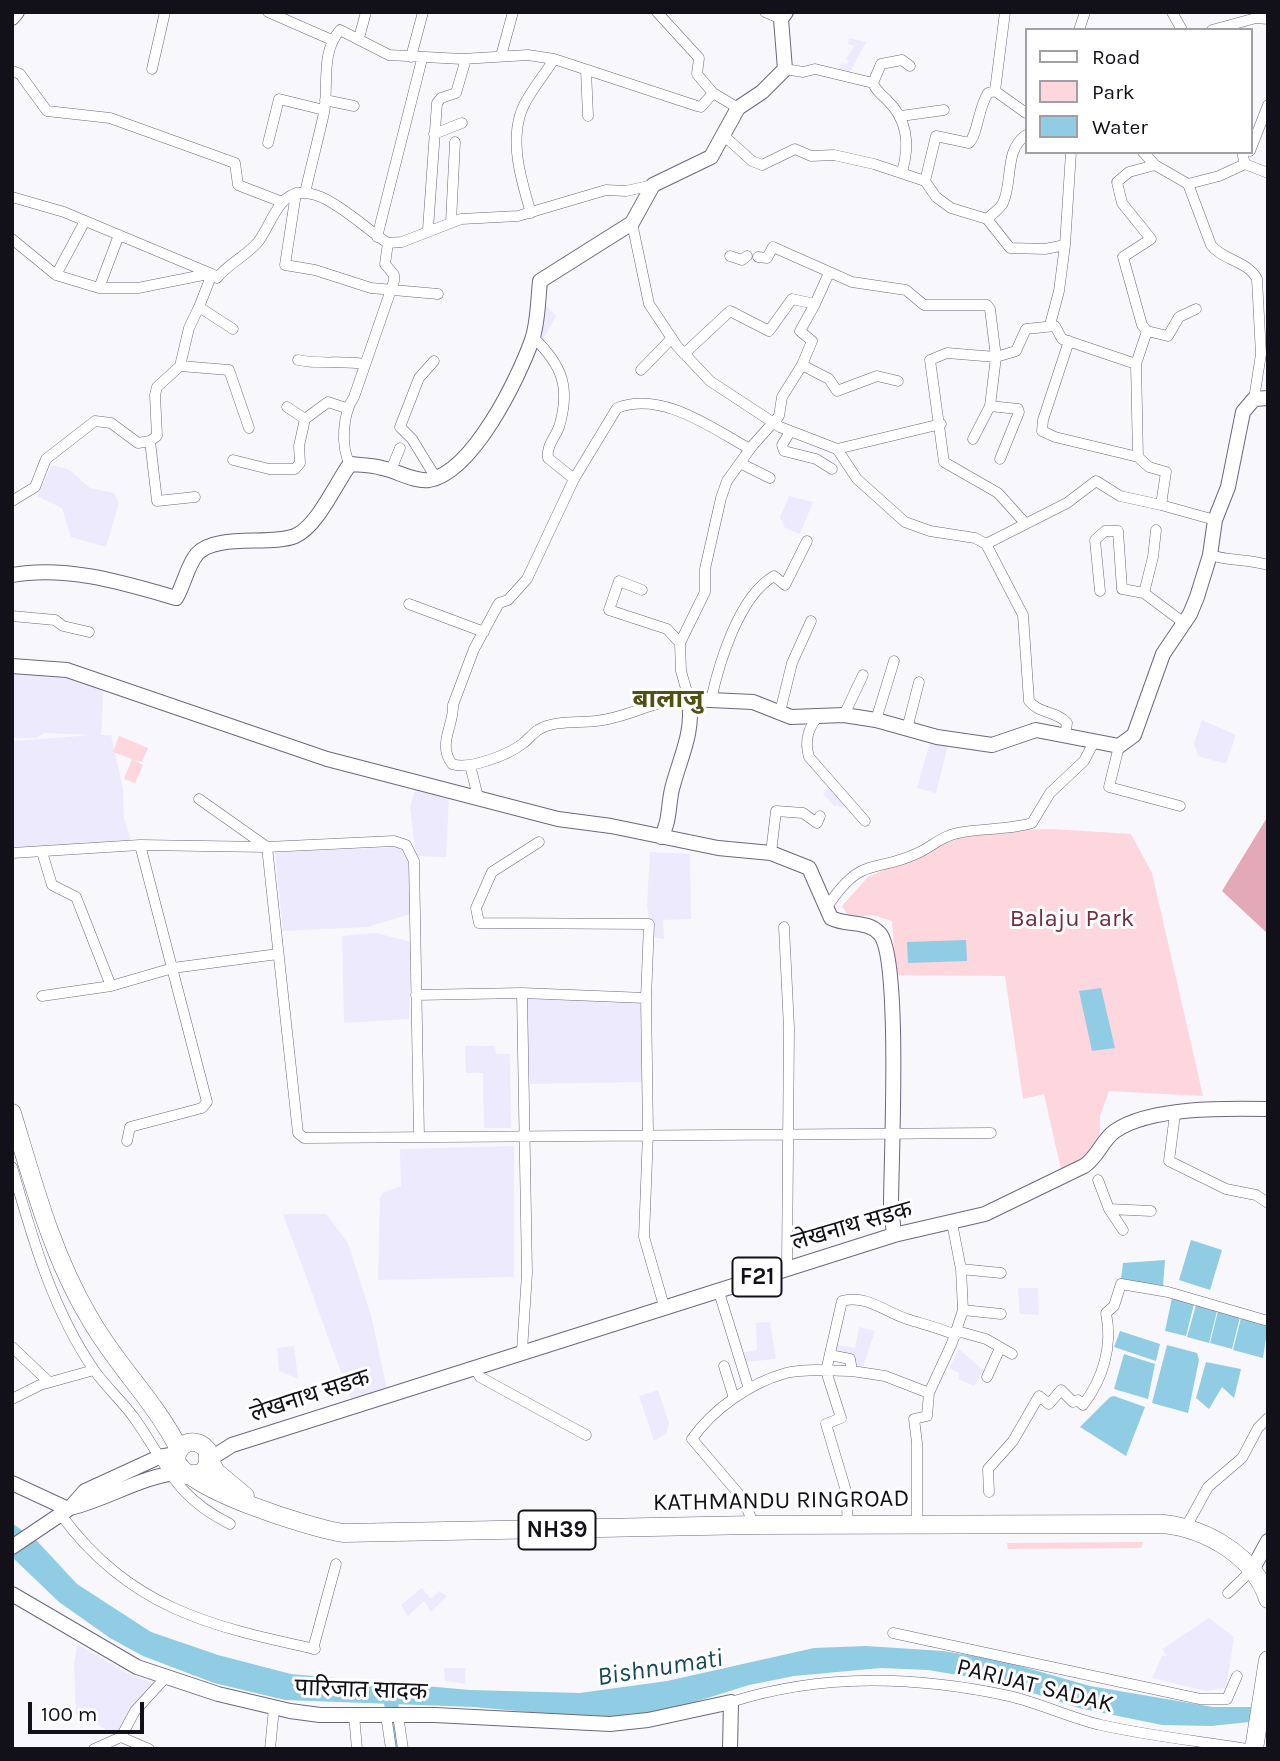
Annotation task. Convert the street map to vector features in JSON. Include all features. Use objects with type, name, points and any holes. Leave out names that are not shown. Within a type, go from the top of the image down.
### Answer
[{"type":"highway","name":"KATHMANDU RINGROAD","points":[[12,1113],[17,1163],[73,1289],[105,1343],[155,1409],[205,1452],[216,1472],[268,1513]]},
{"type":"highway","name":"KATHMANDU RINGROAD","points":[[155,1409],[179,1474],[268,1513],[315,1528],[360,1534],[754,1525],[1134,1522],[1186,1527],[1229,1549],[1252,1570],[1268,1599]]},
{"type":"highway","points":[[171,1453],[185,1443],[205,1452],[202,1473],[179,1474]]},
{"type":"highway","points":[[1254,1749],[1268,1660]]},
{"type":"street","points":[[12,18],[17,12]]},
{"type":"street","points":[[152,69],[165,12]]},
{"type":"street","points":[[268,12],[332,40]]},
{"type":"street","points":[[359,38],[366,12]]},
{"type":"street","points":[[377,237],[417,58],[424,12]]},
{"type":"street","points":[[501,57],[513,12]]},
{"type":"street","points":[[657,12],[699,58],[696,74],[713,93],[738,108]]},
{"type":"street","points":[[12,197],[85,221],[217,278],[245,257],[260,239],[282,202],[300,193],[341,207],[388,243],[401,242],[451,222],[531,213],[606,190],[626,191],[653,185],[711,157],[726,138],[738,108],[762,92],[785,69],[784,16],[765,12]]},
{"type":"street","points":[[925,181],[936,136],[969,143],[973,139],[978,112],[992,92],[1005,12]]},
{"type":"street","points":[[1172,12],[1181,28]]},
{"type":"street","points":[[1219,28],[1256,18],[1268,19]]},
{"type":"street","points":[[438,294],[427,291],[419,295],[392,288],[371,288],[315,270],[285,265],[300,193],[325,105],[332,40],[340,30],[389,55],[466,59],[528,55],[554,59],[647,87],[701,107],[713,93]]},
{"type":"street","points":[[428,229],[437,103],[441,98],[456,93],[466,59]]},
{"type":"street","points":[[531,213],[517,159],[523,107],[554,59]]},
{"type":"street","points":[[902,172],[909,149],[901,116],[876,90],[873,83],[881,64],[902,61],[910,66]]},
{"type":"street","points":[[785,69],[803,72],[815,69],[873,83]]},
{"type":"street","points":[[586,70],[588,116]]},
{"type":"street","points":[[12,71],[20,74],[47,111],[110,118],[235,163],[239,185],[282,202]]},
{"type":"street","points":[[992,92],[1021,106],[1024,110]]},
{"type":"street","points":[[268,143],[279,99],[354,106]]},
{"type":"street","points":[[1252,147],[1268,105]]},
{"type":"street","points":[[901,116],[944,110]]},
{"type":"street","points":[[434,134],[462,123]]},
{"type":"street","points":[[987,219],[1002,205],[1012,155],[1016,143],[1024,137]]},
{"type":"street","points":[[726,138],[752,161],[762,165],[796,149],[811,156],[834,155],[902,172],[925,181],[936,197],[951,208],[987,219],[1010,248],[1045,249],[1065,245]]},
{"type":"street","points":[[451,222],[454,142]]},
{"type":"street","points":[[1050,325],[1059,291],[1065,245],[1071,154]]},
{"type":"street","points":[[1145,154],[1155,165],[1188,184],[1216,252],[1230,256],[1251,271],[1257,279],[1261,398],[1243,412],[1228,488],[1215,520],[1210,555],[1198,597],[1163,654],[1134,735],[1118,746],[1109,787],[1180,806]]},
{"type":"street","points":[[1242,154],[1245,164]]},
{"type":"street","points":[[1188,184],[1219,176],[1245,164],[1249,154]]},
{"type":"street","points":[[1245,164],[1268,173]]},
{"type":"street","points":[[1155,165],[1129,172],[1117,182],[1122,203],[1151,239],[1123,257],[1142,325],[1147,331],[1168,336],[1179,317],[1196,309]]},
{"type":"street","points":[[350,464],[391,470],[421,480],[436,478],[465,459],[513,387],[533,337],[540,281],[632,223],[653,185]]},
{"type":"street","points":[[56,275],[85,221]]},
{"type":"street","points":[[632,223],[649,304],[672,338],[710,381],[774,424],[838,449],[941,424]]},
{"type":"street","points":[[99,288],[119,235]]},
{"type":"street","points":[[12,239],[56,275],[99,288],[138,288],[212,274]]},
{"type":"street","points":[[12,575],[36,570],[53,571],[133,585],[176,598],[197,553],[204,549],[226,544],[288,538],[302,532],[323,506],[350,464],[345,440],[346,408],[354,397],[392,288],[394,275],[385,264],[388,243]]},
{"type":"street","points":[[758,257],[767,258],[772,247],[852,282],[906,290],[924,305],[987,305],[990,309],[996,357],[990,406],[973,439]]},
{"type":"street","points":[[730,256],[742,260],[747,256]]},
{"type":"street","points":[[12,501],[35,487],[46,459],[95,421],[111,423],[132,441],[150,441],[157,436],[157,387],[180,366],[189,328],[212,274]]},
{"type":"street","points":[[661,836],[668,825],[673,785],[688,745],[692,724],[689,699],[681,671],[680,643],[705,592],[705,569],[721,498],[740,463],[779,416],[782,397],[802,365],[812,341],[800,331],[833,275]]},
{"type":"street","points":[[684,354],[730,310],[766,331],[771,330],[792,299],[815,304]]},
{"type":"street","points":[[199,307],[233,329]]},
{"type":"street","points":[[1025,523],[998,493],[944,462],[941,424],[930,360],[947,353],[996,357],[1016,351],[1026,330],[1050,325],[1055,326],[1062,339],[1136,364]]},
{"type":"street","points":[[1138,457],[1136,364],[1147,331]]},
{"type":"street","points":[[533,337],[552,358],[563,382],[559,427],[547,450],[548,457],[574,479]]},
{"type":"street","points":[[641,370],[672,338]]},
{"type":"street","points":[[1069,341],[1043,420],[1042,431],[1055,438],[1138,457],[1149,467],[1166,472],[1161,505]]},
{"type":"street","points":[[298,360],[326,365],[345,361],[364,364]]},
{"type":"street","points":[[434,361],[419,378],[400,427],[412,439],[436,478]]},
{"type":"street","points":[[802,365],[829,379],[837,391],[877,376],[898,381]]},
{"type":"street","points":[[180,366],[229,370],[249,428]]},
{"type":"street","points":[[233,460],[269,469],[295,469],[300,463],[299,446],[305,419],[328,402],[346,408]]},
{"type":"street","points":[[750,449],[671,408],[623,406],[613,413],[574,479],[527,579],[508,600],[494,609],[455,697],[445,755],[452,764],[470,765],[519,746],[545,726],[599,721],[652,703],[689,699],[753,702],[791,717],[844,715],[876,720],[937,737],[992,745],[1036,730],[1118,746]]},
{"type":"street","points":[[990,406],[1018,409],[1019,412],[1000,459]]},
{"type":"street","points":[[287,407],[305,419]]},
{"type":"street","points":[[790,432],[782,445],[785,450],[816,459],[832,469]]},
{"type":"street","points":[[150,441],[157,501],[195,497]]},
{"type":"street","points":[[391,470],[400,448]]},
{"type":"street","points":[[838,449],[857,479],[905,522],[930,531],[975,538],[986,544],[1023,615],[1029,701],[1042,712],[1064,718],[1067,723],[1065,737]]},
{"type":"street","points":[[740,463],[770,478]]},
{"type":"street","points":[[986,544],[1067,503],[1096,481],[1120,496],[1215,520]]},
{"type":"street","points":[[1143,593],[1153,557],[1156,530]]},
{"type":"street","points":[[1100,591],[1095,540],[1105,531],[1118,531],[1122,589],[1143,593],[1184,623]]},
{"type":"street","points":[[711,700],[720,662],[755,592],[774,576],[785,585],[807,541]]},
{"type":"street","points":[[1210,555],[1225,560],[1252,561],[1268,565]]},
{"type":"street","points":[[642,590],[619,582],[609,610],[667,629],[680,643]]},
{"type":"street","points":[[409,604],[484,632]]},
{"type":"street","points":[[12,617],[55,620],[63,626],[89,632]]},
{"type":"street","points":[[780,712],[792,663],[811,621]]},
{"type":"street","points":[[876,720],[894,661]]},
{"type":"street","points":[[12,666],[67,670],[327,759],[558,819],[718,848],[771,853],[809,868],[831,918],[871,927],[884,939],[892,1003],[894,1234]]},
{"type":"street","points":[[844,715],[863,675]]},
{"type":"street","points":[[907,729],[919,682]]},
{"type":"street","points":[[820,714],[811,724],[806,744],[809,757],[865,821]]},
{"type":"street","points":[[827,907],[839,889],[866,868],[919,853],[945,836],[1032,823],[1050,793],[1084,761],[1094,742]]},
{"type":"street","points":[[470,765],[478,797]]},
{"type":"street","points":[[199,799],[267,847],[298,1133],[304,1138],[649,1133],[991,1133]]},
{"type":"street","points":[[771,853],[776,811],[803,813],[817,822],[820,816]]},
{"type":"street","points":[[12,853],[140,845],[267,847],[394,841],[406,845],[414,861],[419,1136]]},
{"type":"street","points":[[539,842],[492,872],[476,908],[479,923],[649,924],[646,998],[649,1133],[644,1237],[664,1306]]},
{"type":"street","points":[[127,1141],[130,1127],[202,1108],[207,1102],[140,845]]},
{"type":"street","points":[[42,852],[52,885],[76,897],[111,986]]},
{"type":"street","points":[[784,927],[789,1028],[786,1133],[787,1268]]},
{"type":"street","points":[[42,996],[111,986],[173,968],[278,954]]},
{"type":"street","points":[[416,995],[522,993],[646,998]]},
{"type":"street","points":[[522,993],[527,1273],[522,1351]]},
{"type":"street","name":"लेखनाथ सडक","points":[[205,1452],[894,1234],[985,1214],[1094,1160],[1108,1137],[1130,1120],[1175,1114],[1268,1109]]},
{"type":"street","points":[[1175,1114],[1169,1161],[1226,1189],[1256,1195],[1268,1203]]},
{"type":"street","points":[[12,1547],[62,1514],[85,1491],[171,1453],[134,1417],[94,1370],[50,1290],[17,1163]]},
{"type":"street","points":[[1098,1180],[1109,1209],[1123,1230]]},
{"type":"street","points":[[1109,1209],[1151,1211]]},
{"type":"street","points":[[917,1524],[914,1419],[927,1416],[929,1393],[956,1333],[963,1310],[961,1269],[952,1223]]},
{"type":"street","points":[[961,1269],[1001,1273]]},
{"type":"street","points":[[989,1492],[988,1469],[1013,1441],[1039,1396],[1049,1404],[1061,1390],[1073,1402],[1078,1400],[1083,1405],[1093,1391],[1102,1372],[1110,1334],[1106,1313],[1114,1306],[1121,1284],[1168,1292],[1268,1321]]},
{"type":"street","points":[[718,1289],[750,1389]]},
{"type":"street","points":[[848,1525],[847,1496],[826,1424],[842,1416],[826,1371],[842,1301],[851,1298],[956,1333],[977,1335],[1012,1354]]},
{"type":"street","points":[[963,1310],[1001,1314]]},
{"type":"street","points":[[12,1347],[50,1382]]},
{"type":"street","points":[[987,1377],[1000,1348]]},
{"type":"street","points":[[830,1355],[850,1359],[852,1371]]},
{"type":"street","points":[[724,1366],[734,1398]]},
{"type":"street","points":[[474,1367],[480,1377],[586,1435]]},
{"type":"street","points":[[12,1399],[50,1382],[94,1370]]},
{"type":"street","points":[[754,1525],[743,1499],[691,1441],[700,1426],[734,1398],[789,1372],[826,1371],[852,1371],[885,1376],[929,1393]]},
{"type":"street","points":[[1186,1527],[1208,1488],[1242,1458],[1258,1428],[1268,1418]]},
{"type":"street","points":[[62,1514],[179,1474],[187,1495],[230,1524]]},
{"type":"street","points":[[12,1483],[62,1514],[84,1546],[146,1594],[179,1613],[236,1631],[314,1649],[336,1564]]},
{"type":"street","points":[[1228,1593],[1252,1570],[1268,1541]]},
{"type":"street","name":"पारिजात सादक","points":[[12,1594],[113,1655],[167,1676],[274,1708],[320,1715],[393,1715],[610,1724],[659,1718],[731,1702]]},
{"type":"street","points":[[893,1633],[1200,1699],[1227,1699],[1237,1676]]},
{"type":"street","points":[[94,1749],[121,1737],[135,1711],[167,1676]]},
{"type":"street","name":"PARIJAT SADAK","points":[[731,1702],[808,1683],[873,1678],[902,1680],[1011,1697],[1099,1725],[1248,1749]]},
{"type":"street","points":[[730,1749],[731,1702]]},
{"type":"street","points":[[270,1749],[274,1708]]},
{"type":"street","points":[[354,1715],[357,1749]]},
{"type":"street","points":[[391,1749],[393,1715]]},
{"type":"street","points":[[393,1715],[403,1749]]},
{"type":"street","points":[[121,1737],[149,1749]]},
{"type":"shaded area","points":[[849,38],[866,42],[850,72],[839,69],[841,63],[847,64],[849,61],[846,59],[854,46],[848,44]]},
{"type":"shaded area","points":[[544,303],[556,316],[543,340],[536,339]]},
{"type":"shaded area","points":[[52,465],[70,470],[90,488],[114,493],[119,503],[106,547],[71,537],[62,508],[37,496]]},
{"type":"shaded area","points":[[789,496],[813,502],[800,534],[785,528],[780,517]]},
{"type":"shaded area","points":[[12,670],[104,682],[101,735],[111,735],[123,789],[124,818],[133,848],[12,852],[12,741],[92,735],[45,733],[36,738],[12,738]]},
{"type":"shaded area","points":[[1202,720],[1236,735],[1226,764],[1198,756],[1194,743]]},
{"type":"shaded area","points":[[930,742],[948,745],[936,793],[917,788]]},
{"type":"shaded area","points":[[831,785],[849,804],[841,808],[837,805],[835,807],[823,794]]},
{"type":"shaded area","points":[[415,790],[449,795],[446,857],[416,856],[410,808]]},
{"type":"shaded area","points":[[1268,816],[1268,934],[1222,891]]},
{"type":"shaded area","points":[[402,847],[412,864],[411,914],[367,927],[283,931],[275,852]]},
{"type":"shaded area","points":[[650,852],[690,854],[691,919],[663,920],[664,939],[651,937],[647,906]]},
{"type":"shaded area","points":[[376,933],[411,942],[409,1019],[344,1023],[342,936]]},
{"type":"shaded area","points":[[523,996],[638,999],[644,1015],[644,1082],[530,1084]]},
{"type":"shaded area","points":[[465,1046],[495,1046],[496,1054],[510,1054],[511,1128],[484,1128],[483,1073],[466,1073]]},
{"type":"shaded area","points":[[514,1146],[514,1277],[378,1280],[380,1198],[384,1192],[401,1186],[400,1149]]},
{"type":"shaded area","points":[[283,1214],[326,1214],[348,1243],[371,1315],[388,1394],[353,1405]]},
{"type":"shaded area","points":[[1018,1288],[1038,1288],[1039,1315],[1020,1314]]},
{"type":"shaded area","points":[[770,1322],[776,1359],[743,1362],[741,1353],[757,1350],[756,1323]]},
{"type":"shaded area","points":[[859,1327],[875,1331],[863,1367],[835,1357],[838,1345],[855,1348]]},
{"type":"shaded area","points":[[294,1346],[298,1379],[279,1371],[277,1348]]},
{"type":"shaded area","points":[[959,1349],[983,1370],[974,1386],[958,1379],[959,1373],[949,1368]]},
{"type":"shaded area","points":[[658,1390],[669,1423],[666,1434],[654,1441],[639,1396]]},
{"type":"shaded area","points":[[422,1588],[431,1599],[439,1591],[447,1596],[431,1612],[424,1601],[408,1616],[401,1605]]},
{"type":"shaded area","points":[[1209,1618],[1234,1637],[1226,1688],[1206,1691],[1152,1678],[1162,1656],[1167,1656],[1162,1649]]},
{"type":"shaded area","points":[[77,1644],[127,1673],[156,1684],[122,1738],[76,1714],[74,1665]]},
{"type":"shaded area","points":[[444,1668],[466,1668],[465,1684],[445,1681]]},
{"type":"green space","points":[[119,736],[148,748],[142,762],[134,760],[143,765],[135,783],[124,779],[132,759],[113,752]]},
{"type":"green space","name":"Balaju Park","points":[[1052,829],[1131,834],[1152,873],[1203,1096],[1109,1091],[1100,1116],[1099,1149],[1061,1170],[1044,1094],[1023,1099],[1005,976],[896,975],[892,921],[873,915],[849,917],[842,906],[868,877],[964,836],[995,830]]},
{"type":"green space","points":[[1143,1542],[1141,1548],[1008,1549],[1007,1543]]},
{"type":"water","points":[[966,940],[967,961],[908,963],[907,942]]},
{"type":"water","points":[[1101,988],[1115,1048],[1092,1051],[1079,991]]},
{"type":"water","points":[[1191,1240],[1222,1250],[1210,1290],[1179,1280]]},
{"type":"water","points":[[1165,1260],[1163,1286],[1121,1279],[1123,1263]]},
{"type":"water","points":[[1172,1298],[1194,1304],[1186,1336],[1165,1331]]},
{"type":"water","points":[[1196,1305],[1217,1311],[1209,1343],[1187,1337]]},
{"type":"water","points":[[1218,1311],[1240,1317],[1232,1349],[1210,1343]]},
{"type":"water","points":[[1241,1318],[1268,1325],[1263,1358],[1233,1350]]},
{"type":"water","points":[[1120,1331],[1160,1344],[1156,1361],[1114,1347]]},
{"type":"water","points":[[1167,1345],[1197,1353],[1199,1360],[1188,1413],[1152,1403]]},
{"type":"water","points":[[1124,1354],[1155,1364],[1148,1399],[1114,1389]]},
{"type":"water","points":[[1206,1362],[1241,1369],[1234,1398],[1222,1387],[1209,1409],[1196,1398]]},
{"type":"water","points":[[1114,1396],[1145,1407],[1126,1456],[1080,1427]]},
{"type":"water","points":[[12,1523],[38,1542],[77,1584],[151,1632],[218,1655],[291,1674],[470,1690],[580,1693],[667,1681],[814,1648],[866,1646],[943,1651],[999,1660],[1090,1686],[1213,1707],[1251,1707],[1249,1722],[1211,1726],[1162,1725],[1079,1708],[999,1682],[928,1670],[881,1668],[794,1676],[749,1685],[666,1711],[606,1719],[474,1707],[285,1700],[214,1683],[143,1656],[110,1638],[59,1602],[12,1557]]},
{"type":"waterway","points":[[390,1694],[397,1749]]},
{"type":"district","name":"बालाजु","points":[[668,700]]},
{"type":"water label","name":"Bishnumati","points":[[660,1668]]}]
